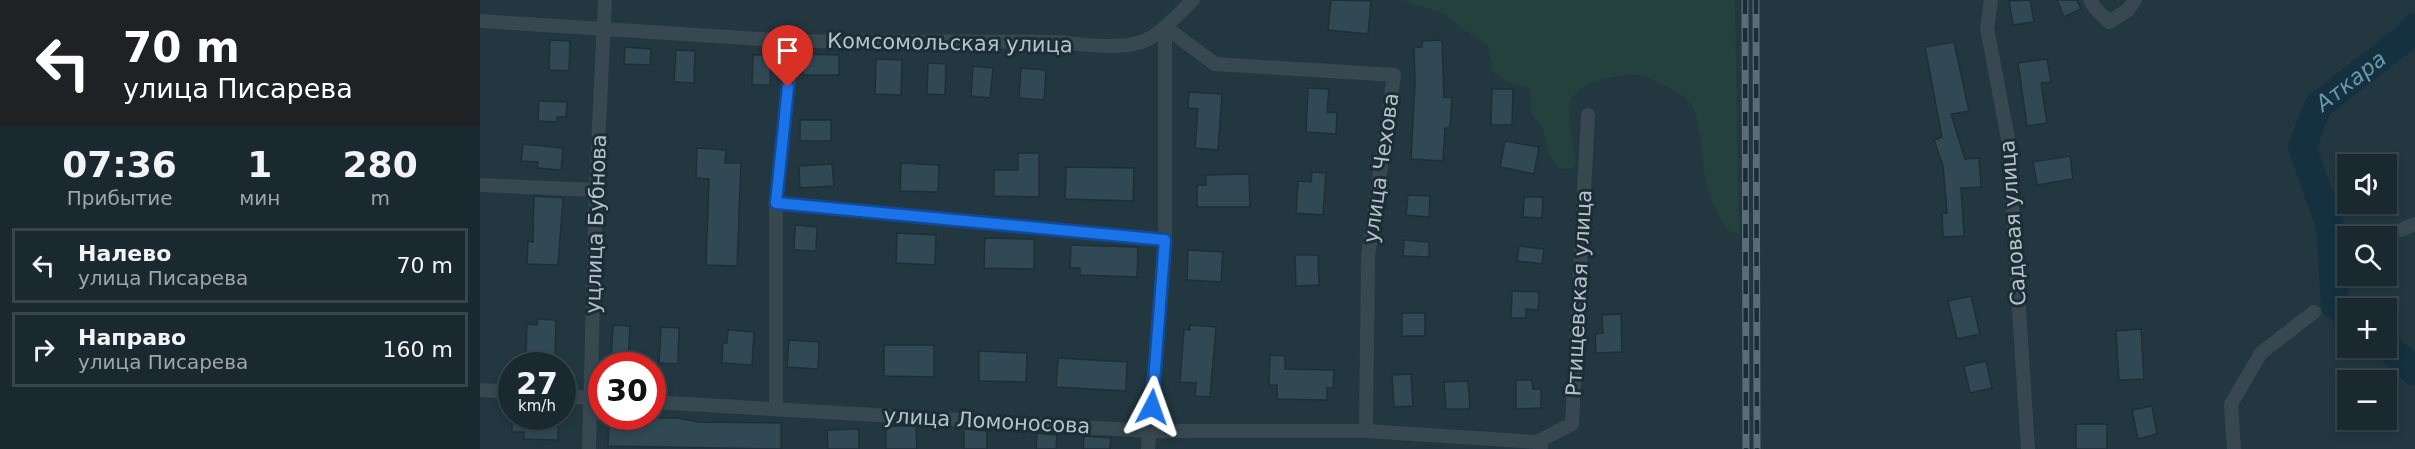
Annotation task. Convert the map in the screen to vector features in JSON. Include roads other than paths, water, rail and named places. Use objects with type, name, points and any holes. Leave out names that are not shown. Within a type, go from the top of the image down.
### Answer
[{"type":"street","name":"уцлица Бубнова","points":[[596,352],[596,190],[605,0]]},
{"type":"street","name":"Комсомольская улица","points":[[480,21],[603,27],[793,41],[1056,42],[1099,46],[1130,44],[1149,39],[1193,0]]},
{"type":"street","name":"Садовая улица","points":[[1991,0],[1987,28],[2008,139],[2028,449]]},
{"type":"street","points":[[2090,0],[2109,22],[2128,10],[2135,0]]},
{"type":"street","points":[[1148,449],[1165,240],[1165,27]]},
{"type":"street","name":"улица Чехова","points":[[1165,27],[1215,64],[1394,75],[1368,256],[1366,431]]},
{"type":"street","points":[[776,408],[776,203],[793,41]]},
{"type":"street","name":"Ртищевская улица","points":[[1540,446],[1572,424],[1588,115]]},
{"type":"street","points":[[480,185],[596,190]]},
{"type":"street","points":[[776,203],[1165,240]]},
{"type":"street","points":[[2401,230],[2415,224]]},
{"type":"street","points":[[2234,449],[2231,404],[2261,353],[2314,312]]},
{"type":"street","points":[[480,390],[498,391]]},
{"type":"street","name":"улица Ломоносова","points":[[666,403],[1150,431],[1366,431],[1540,446]]},
{"type":"street","name":"уцлица Бубнова","points":[[589,449],[592,430]]},
{"type":"waterway","name":"Аткара","points":[[2337,306],[2335,305],[2330,226],[2302,147],[2318,106],[2409,35],[2415,27]]},
{"type":"waterway","name":"Аткара","points":[[2397,355],[2415,372]]},
{"type":"railway","points":[[1745,0],[1746,449]]},
{"type":"railway","points":[[1756,0],[1757,449]]}]
